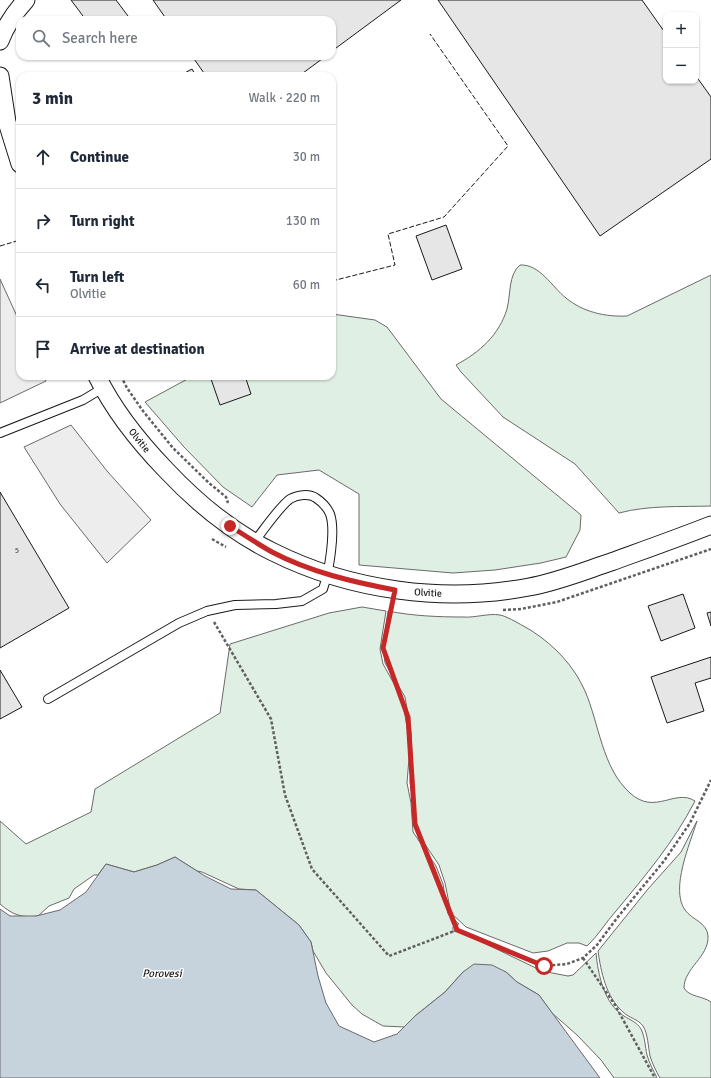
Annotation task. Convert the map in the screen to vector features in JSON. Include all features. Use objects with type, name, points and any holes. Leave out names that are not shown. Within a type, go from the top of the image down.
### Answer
[{"type":"street","points":[[0,41],[5,27],[15,12],[26,0]]},
{"type":"street","points":[[0,76],[3,122],[16,154]]},
{"type":"street","name":"Olvitie","points":[[100,382],[137,438],[158,462],[199,502],[230,526],[254,542],[285,558],[328,574],[364,584],[395,590],[425,593],[498,592],[530,587],[568,577],[711,526]]},
{"type":"lane","points":[[0,433],[83,400],[100,382]]},
{"type":"lane","points":[[48,699],[179,624],[207,611],[235,605],[276,604],[302,601],[323,589],[328,574],[333,525],[329,513],[322,502],[313,496],[304,495],[290,499],[254,542]]},
{"type":"path","points":[[123,380],[143,411],[173,448],[208,483],[226,497],[230,510],[229,549]]},
{"type":"path","points":[[395,590],[383,648],[408,717],[415,824],[457,930]]},
{"type":"path","points":[[207,611],[271,720],[285,795],[312,869],[389,956],[457,930],[544,966],[567,964],[583,958],[597,945],[617,918],[664,861],[690,823],[711,780]]},
{"type":"path","points":[[583,958],[615,1005],[655,1078]]},
{"type":"green space","points":[[520,265],[534,268],[540,272],[566,298],[580,307],[595,313],[611,316],[627,316],[711,275],[711,506],[653,508],[630,510],[619,513],[575,464],[503,417],[461,372],[456,365],[488,342],[499,327],[507,309],[513,274]]},
{"type":"green space","points":[[336,315],[375,320],[387,327],[441,399],[581,515],[580,530],[566,557],[541,563],[495,570],[453,573],[359,565],[359,494],[319,470],[277,475],[252,507],[223,487],[184,447],[145,402],[186,380],[336,380]]},
{"type":"green space","points":[[362,607],[386,611],[380,649],[383,664],[402,698],[408,733],[409,758],[407,783],[411,803],[413,832],[436,866],[443,884],[448,914],[459,924],[453,927],[453,932],[457,930],[542,971],[568,976],[573,975],[596,953],[598,970],[603,988],[611,1004],[617,1011],[641,1029],[646,1052],[657,1078],[614,1078],[601,1060],[577,1035],[552,1013],[539,995],[517,982],[506,972],[463,972],[445,992],[415,1016],[404,1027],[383,1026],[362,1014],[352,1005],[326,973],[313,951],[311,942],[299,925],[256,890],[239,889],[197,871],[175,857],[157,865],[134,872],[106,864],[98,875],[94,875],[74,889],[69,898],[49,906],[38,916],[27,917],[18,915],[9,911],[0,904],[0,821],[26,844],[91,812],[95,789],[220,713],[230,644],[329,613]]},
{"type":"green space","points":[[388,611],[445,617],[500,615],[511,619],[532,631],[563,657],[581,682],[590,704],[607,758],[613,771],[630,793],[639,799],[648,802],[680,798],[687,798],[695,801],[678,831],[638,885],[587,946],[579,943],[567,943],[548,951],[533,953],[466,927],[451,913],[445,883],[439,865],[416,831],[410,782],[412,758],[411,732],[405,697],[385,663],[383,648]]},
{"type":"green space","points":[[697,821],[686,854],[680,879],[681,901],[685,910],[705,927],[708,936],[705,950],[688,974],[684,988],[689,993],[711,1002],[711,1078],[660,1078],[650,1056],[645,1029],[639,1022],[628,1016],[617,1006],[608,992],[598,951],[648,889],[681,852]]},
{"type":"shaded area","points":[[0,279],[16,314],[16,380],[46,381],[0,403]]},
{"type":"shaded area","points":[[71,425],[107,471],[151,520],[107,563],[60,504],[24,447]]},
{"type":"water","name":"Porovesi","points":[[175,857],[205,876],[231,889],[256,890],[299,925],[311,942],[318,976],[326,1003],[339,1026],[374,1042],[397,1034],[415,1016],[445,992],[463,972],[474,964],[492,965],[506,972],[517,982],[539,995],[600,1078],[0,1078],[0,909],[10,916],[36,916],[60,910],[86,892],[106,864],[134,872],[157,865]]},
{"type":"building","points":[[71,0],[116,0],[128,16],[83,16]]},
{"type":"building","points":[[153,0],[401,0],[336,48],[336,16],[164,16]]},
{"type":"building","points":[[438,0],[642,0],[663,30],[663,84],[699,84],[699,80],[711,97],[711,159],[600,236]]},
{"type":"building","points":[[195,60],[321,60],[304,72],[203,72]]},
{"type":"building","points":[[192,69],[194,72],[186,72]]},
{"type":"building","points":[[446,225],[462,269],[432,280],[416,236]]},
{"type":"building","points":[[211,380],[246,380],[251,394],[220,405]]},
{"type":"building","points":[[0,492],[69,608],[0,648]]},
{"type":"building","points":[[683,594],[695,628],[661,641],[648,606]]},
{"type":"building","points":[[711,612],[711,626],[707,613]]},
{"type":"building","points":[[711,657],[711,678],[695,683],[704,711],[667,723],[651,677]]},
{"type":"building","points":[[0,670],[22,707],[0,719]]},
{"type":"fence","points":[[336,280],[395,265],[388,234],[444,217],[508,146],[430,34]]},
{"type":"fence","points":[[0,246],[16,241]]},
{"type":"route","points":[[230,526],[247,538],[304,566],[364,584],[395,590],[383,648],[408,717],[415,824],[457,930],[494,944],[544,966]]}]
